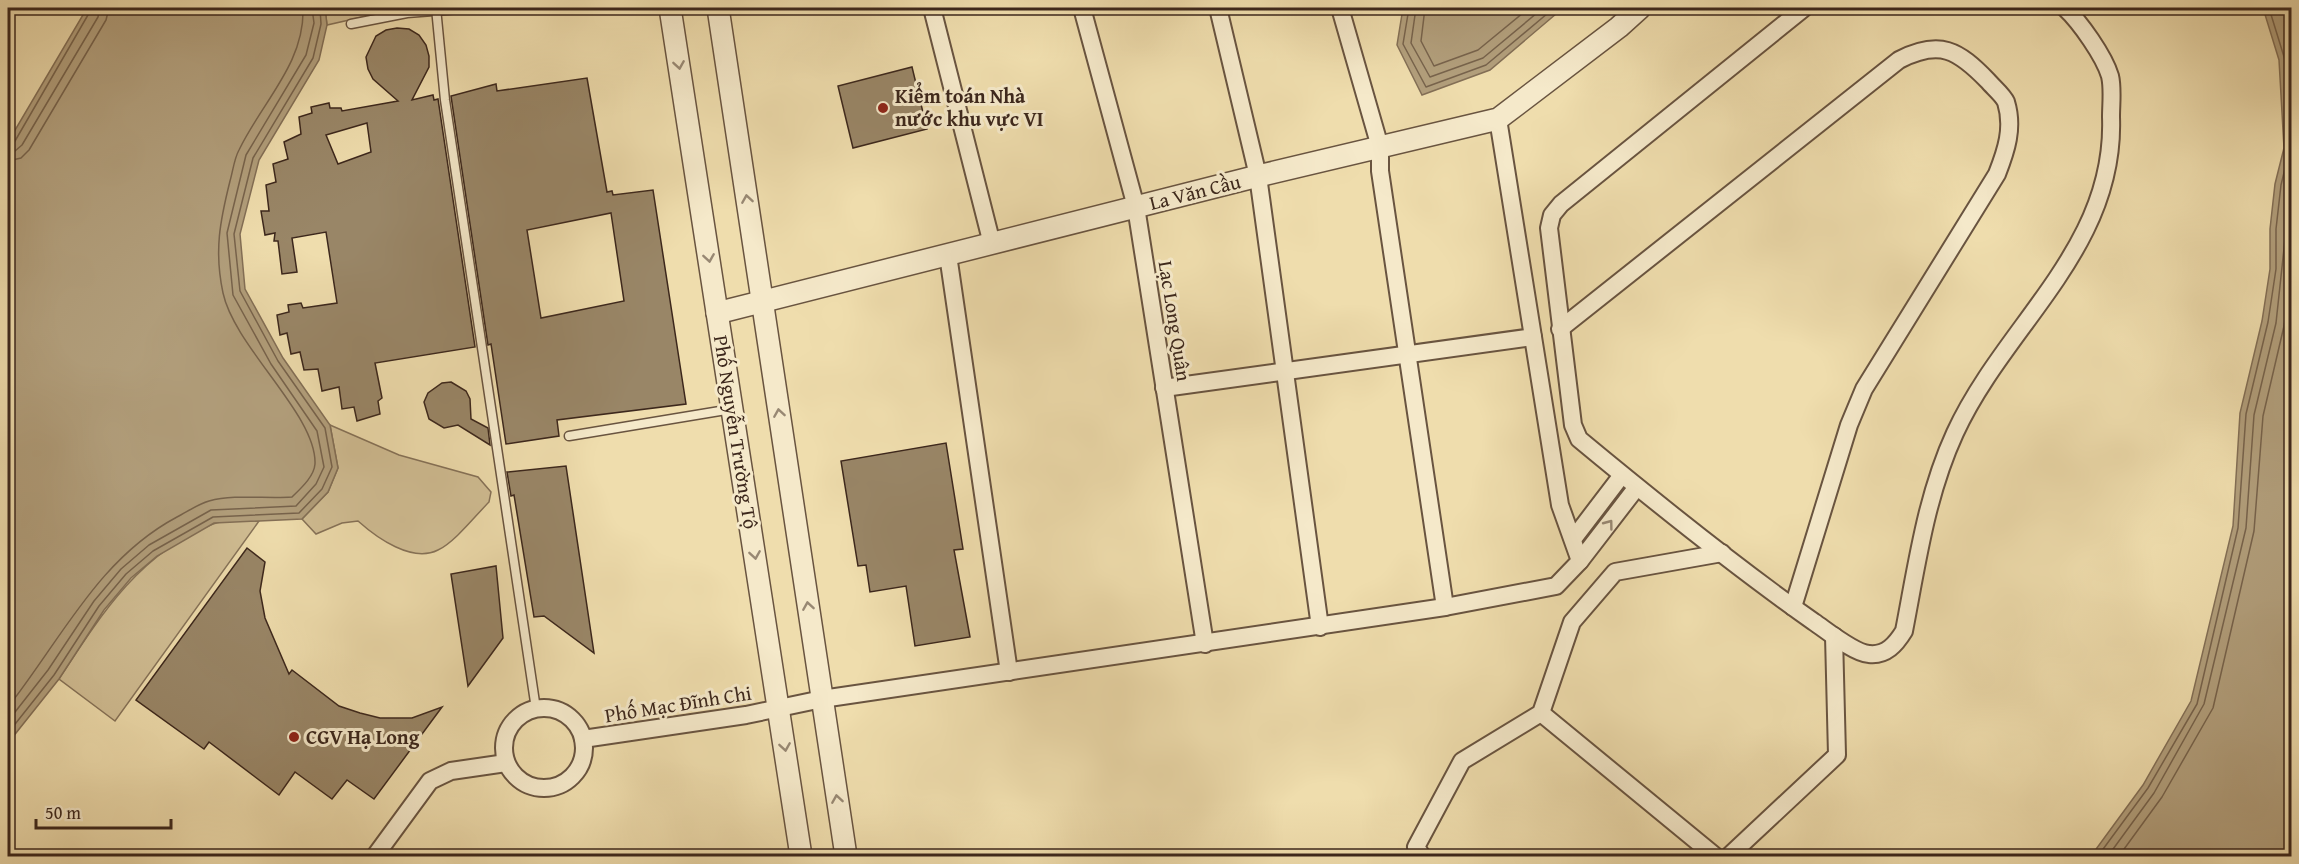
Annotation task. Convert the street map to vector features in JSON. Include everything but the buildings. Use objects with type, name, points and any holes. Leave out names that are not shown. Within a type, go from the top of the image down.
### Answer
[{"type":"street","name":"Phố Nguyễn Trường Tộ","points":[[670,8],[801,856]]},
{"type":"street","points":[[718,8],[846,856]]},
{"type":"street","points":[[932,8],[992,244]]},
{"type":"street","name":"Lạc Long Quân","points":[[1082,8],[1136,207],[1205,645]]},
{"type":"street","points":[[1218,8],[1258,176],[1320,627]]},
{"type":"street","points":[[1340,8],[1380,147],[1380,171],[1445,607]]},
{"type":"street","name":"La Văn Cầu","points":[[717,313],[1258,176],[1498,119],[1619,27],[1640,8]]},
{"type":"street","points":[[1804,8],[1561,204],[1552,215],[1550,228],[1573,425],[1579,439],[1793,608],[1834,636],[1867,654],[1884,652],[1896,644],[1904,631],[1931,494],[1955,432],[1987,376],[2059,278],[2098,207],[2112,137],[2110,76],[2080,23],[2065,8]]},
{"type":"street","points":[[1560,328],[1899,60],[1918,51],[1934,48],[1951,52],[1966,58],[2005,100],[2010,124],[2008,148],[1997,174],[1864,389],[1849,425],[1793,608]]},
{"type":"street","points":[[1498,119],[1560,505],[1574,538],[1580,561]]},
{"type":"street","points":[[948,255],[1009,672]]},
{"type":"street","points":[[1164,388],[1533,337]]},
{"type":"street","points":[[1574,538],[1622,475]]},
{"type":"street","name":"Phố Mạc Đĩnh Chi","points":[[583,739],[822,699],[1320,627],[1556,586],[1580,561],[1637,487]]},
{"type":"street","points":[[1422,856],[1416,847],[1462,761],[1541,713],[1572,622],[1615,572],[1722,553]]},
{"type":"street","points":[[1729,856],[1837,755],[1834,636]]},
{"type":"street","points":[[546,708],[561,712],[573,720],[583,739],[581,762],[573,776],[561,784],[544,789],[531,786],[519,780],[506,763],[504,749],[507,732],[515,720],[536,709],[546,708]]},
{"type":"street","points":[[1541,713],[1715,856]]},
{"type":"street","points":[[375,856],[430,781],[450,771],[506,763]]},
{"type":"lane","points":[[351,24],[436,9],[473,8]]},
{"type":"lane","points":[[436,9],[445,100],[536,709]]},
{"type":"lane","points":[[569,436],[732,409]]},
{"type":"shaded area","points":[[325,8],[402,8],[327,25]]},
{"type":"shaded area","points":[[330,425],[399,455],[478,477],[491,492],[489,502],[451,541],[438,550],[428,553],[406,551],[395,547],[358,521],[342,523],[316,534],[302,519],[328,492],[338,468]]},
{"type":"shaded area","points":[[259,521],[115,721],[59,679],[90,632],[124,588],[164,551],[187,536],[218,522]]},
{"type":"water","points":[[87,8],[325,8],[327,25],[319,60],[259,160],[240,234],[245,289],[283,358],[330,425],[338,468],[328,492],[302,519],[214,523],[157,556],[131,578],[104,610],[59,679],[8,743],[8,142]]},
{"type":"water","points":[[1403,8],[1563,8],[1490,70],[1422,95],[1397,45]]},
{"type":"water","points":[[2263,8],[2292,8],[2291,856],[2091,856],[2143,785],[2191,701],[2233,526],[2240,413],[2262,321],[2270,269],[2270,229],[2275,184],[2284,148],[2279,60]]},
{"type":"place","name":"Kiểm toán Nhà nước khu vực VI","points":[[883,108]]},
{"type":"place","name":"CGV Hạ Long","points":[[294,737]]}]
